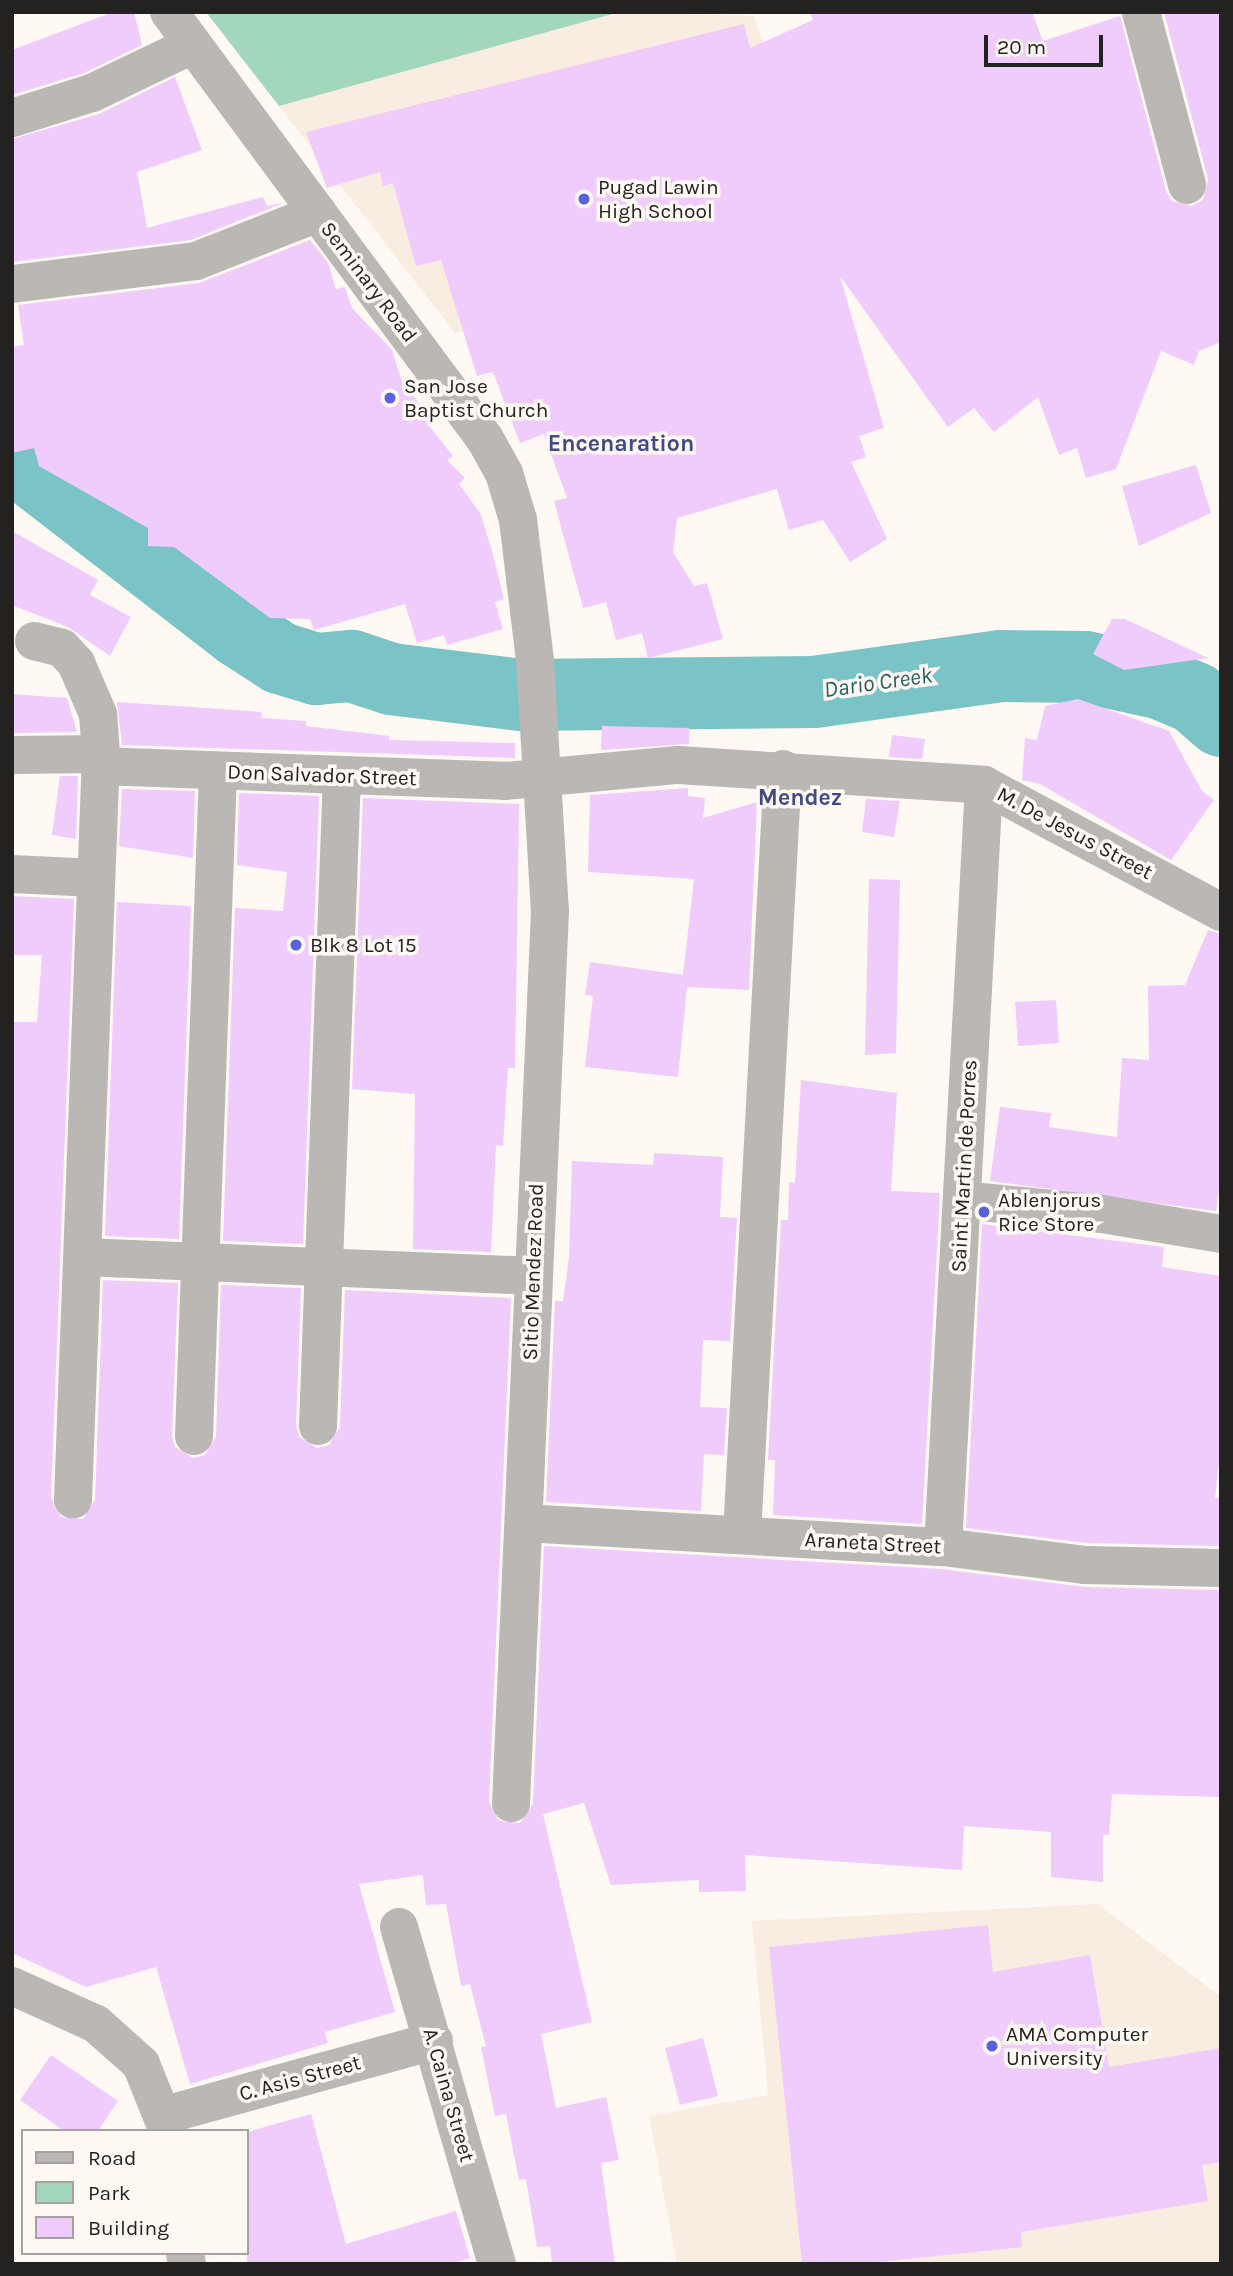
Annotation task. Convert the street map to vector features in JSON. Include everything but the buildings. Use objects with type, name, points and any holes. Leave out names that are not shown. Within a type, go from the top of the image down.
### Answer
[{"type":"street","name":"Seminary Road","points":[[169,12],[190,46],[318,213],[504,473],[518,520],[535,660],[542,759]]},
{"type":"street","points":[[1141,12],[1188,185]]},
{"type":"street","points":[[12,118],[92,93],[190,46]]},
{"type":"street","points":[[12,284],[196,261],[318,213]]},
{"type":"street","points":[[34,641],[62,648],[76,663],[98,714],[101,760],[74,1499]]},
{"type":"street","name":"Don Salvador Street","points":[[12,755],[218,771],[342,776],[542,759]]},
{"type":"street","name":"M. De Jesus Street","points":[[542,759],[783,769],[984,785],[1221,912]]},
{"type":"street","name":"Sitio Mendez Road","points":[[511,1803],[550,911],[542,759]]},
{"type":"street","points":[[741,1535],[783,769]]},
{"type":"street","points":[[194,1436],[218,771]]},
{"type":"street","points":[[318,1426],[342,776]]},
{"type":"street","name":"Saint Martin de Porres","points":[[943,1547],[984,785]]},
{"type":"street","points":[[12,874],[96,878]]},
{"type":"street","points":[[962,1200],[1102,1214],[1221,1234]]},
{"type":"street","points":[[83,1257],[532,1276]]},
{"type":"street","name":"Araneta Street","points":[[524,1523],[943,1547],[1086,1565],[1221,1568]]},
{"type":"street","name":"A. Caina Street","points":[[398,1927],[434,2041],[497,2264]]},
{"type":"street","points":[[12,1986],[96,2024],[141,2064],[167,2123]]},
{"type":"street","name":"C. Asis Street","points":[[167,2123],[434,2041]]},
{"type":"shaded area","name":"Pugad Lawin High School","points":[[620,12],[754,16],[830,241],[455,333],[279,106]]},
{"type":"shaded area","name":"AMA Computer University","points":[[1098,1904],[1221,1997],[1221,2264],[677,2264],[649,2116],[768,2095],[752,1921]]},
{"type":"green space","points":[[206,12],[620,12],[279,106]]},
{"type":"waterway","name":"Dario Creek","points":[[12,462],[29,469],[240,632],[280,658],[316,669],[352,666],[391,679],[521,695],[814,692],[1001,666],[1085,667],[1162,684],[1195,698],[1221,721]]},
{"type":"place","name":"Pugad Lawin High School","points":[[584,199]]},
{"type":"place","name":"San Jose Baptist Church","points":[[390,398]]},
{"type":"place","name":"Blk 8 Lot 15","points":[[296,945]]},
{"type":"place","name":"Ablenjorus Rice Store","points":[[984,1212]]},
{"type":"place","name":"AMA Computer University","points":[[992,2046]]},
{"type":"district","name":"Encenaration","points":[[621,444]]},
{"type":"district","name":"Mendez","points":[[800,798]]}]
